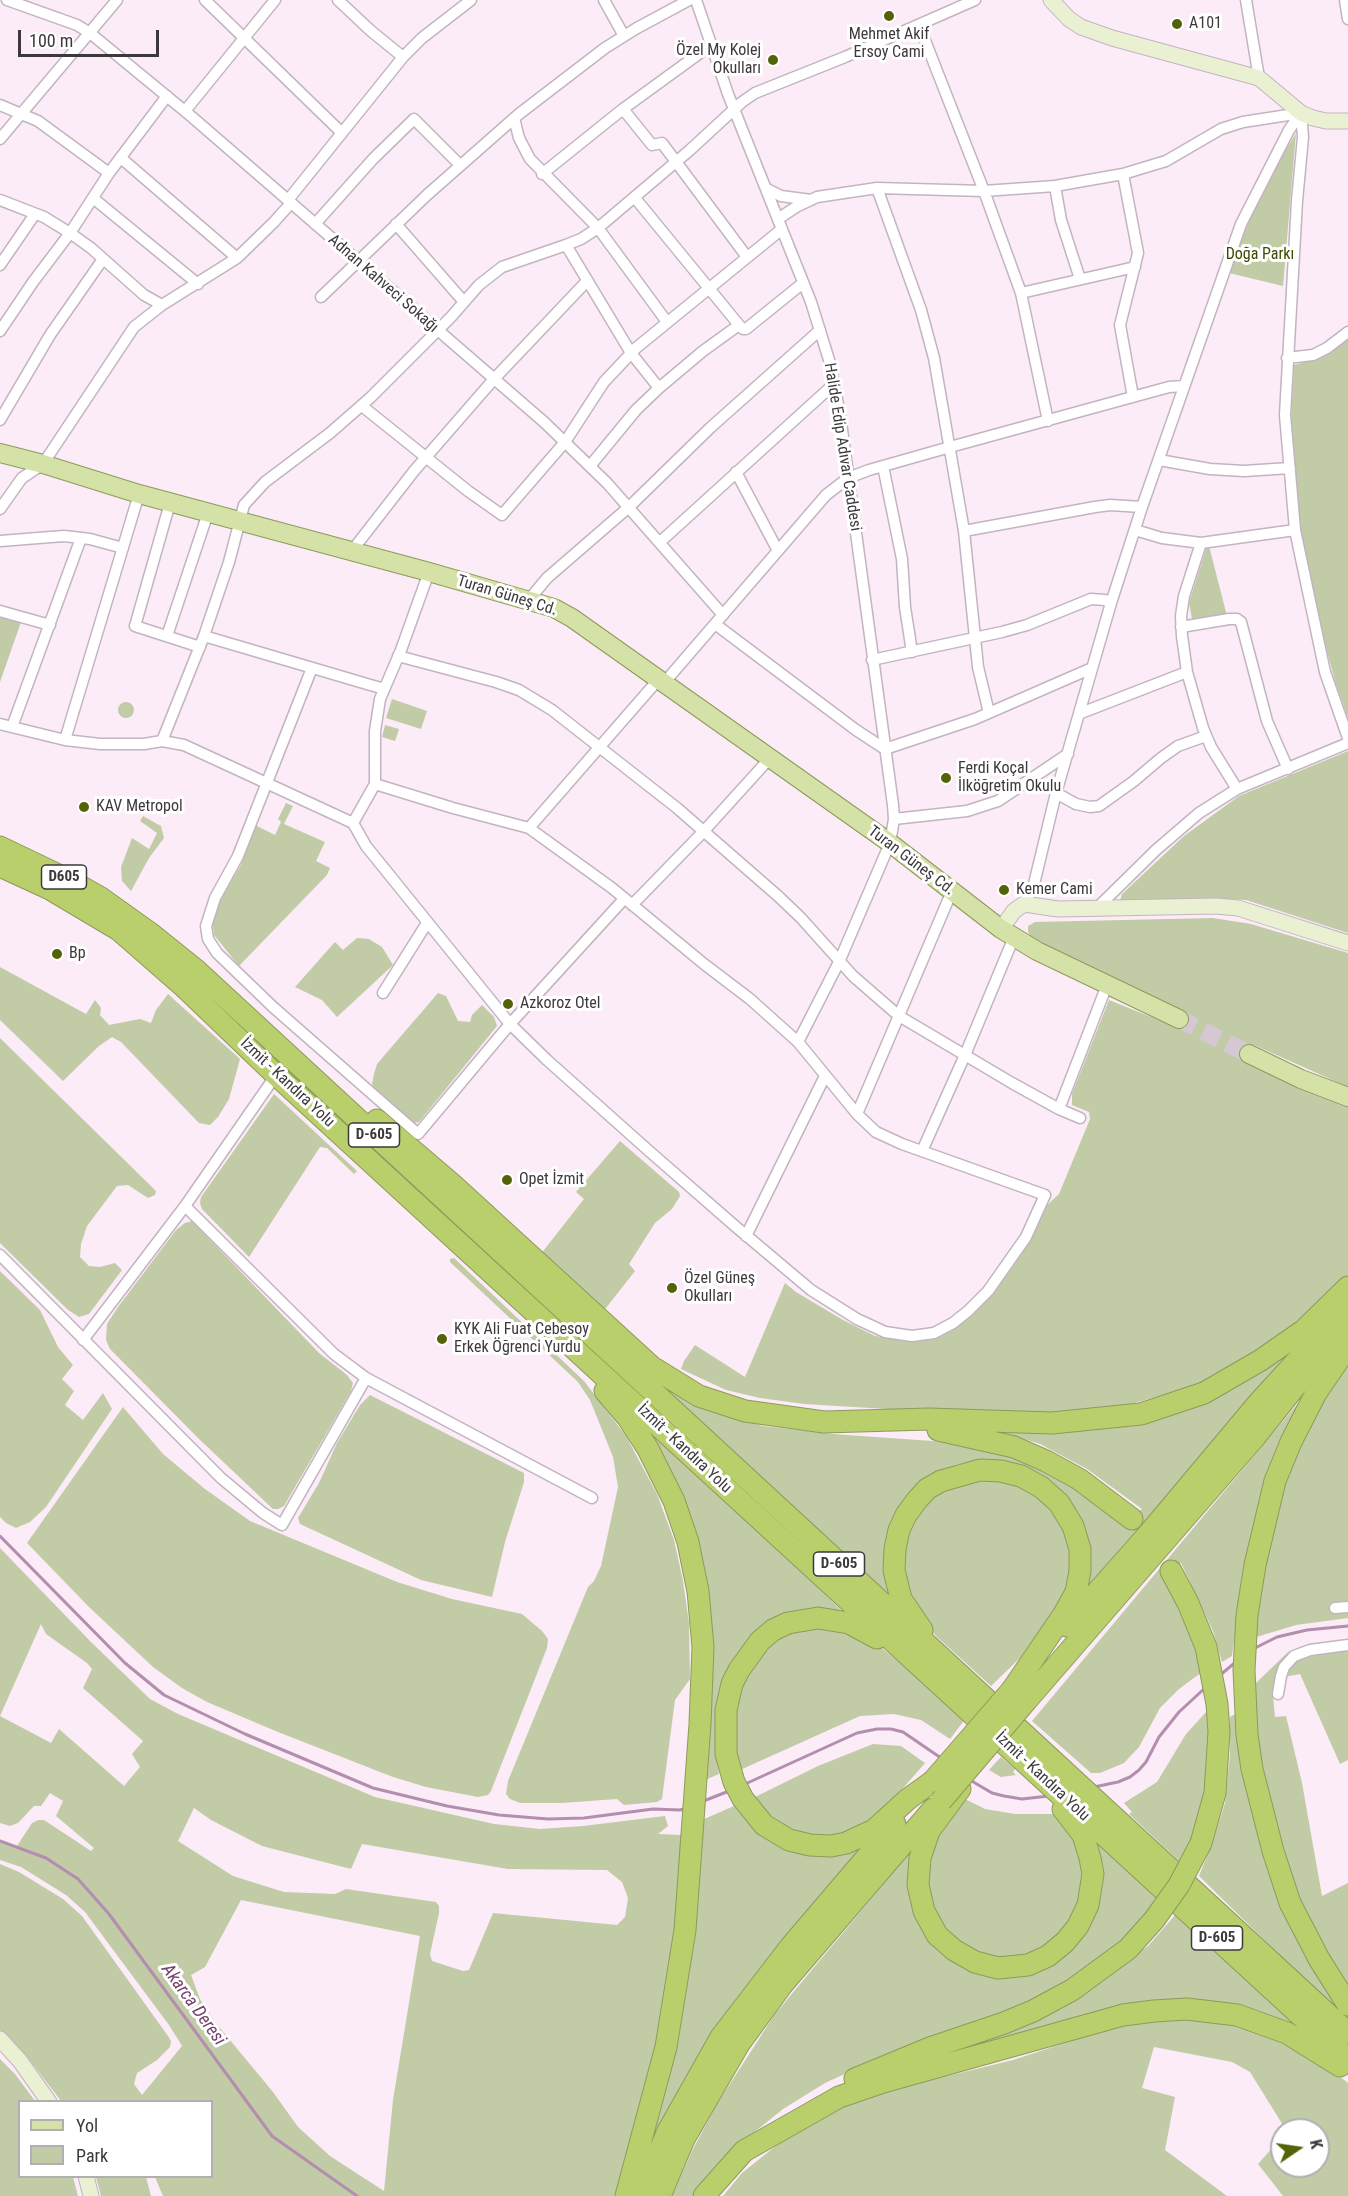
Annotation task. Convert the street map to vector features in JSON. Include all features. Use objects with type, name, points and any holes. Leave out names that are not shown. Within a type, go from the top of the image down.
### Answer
[{"type":"highway","name":"İzmit - Kandıra Yolu","points":[[0,846],[71,881],[125,915],[219,991],[947,1677],[1024,1766],[1348,2059]]},
{"type":"highway","name":"İzmit - Kandıra Yolu","points":[[0,866],[50,889],[118,930],[182,985],[276,1075],[507,1285],[947,1677],[1060,1767],[1348,2033]]},
{"type":"highway","points":[[219,991],[403,1142],[652,1367],[699,1396],[745,1411],[824,1422],[929,1419],[1052,1423],[1141,1414],[1204,1393],[1261,1360],[1304,1330],[1348,1287]]},
{"type":"highway","points":[[507,1285],[526,1312],[588,1372],[628,1418],[648,1449],[674,1501],[688,1542],[698,1591],[701,1617],[701,1687],[685,1930],[668,2037],[626,2196]]},
{"type":"highway","points":[[660,2196],[684,2139],[739,2044],[782,1985],[941,1796],[1151,1532],[1260,1401],[1348,1305]]},
{"type":"highway","points":[[1019,1696],[1255,1437],[1298,1383],[1348,1330]]},
{"type":"highway","points":[[1348,1346],[1316,1393],[1291,1442],[1275,1481],[1263,1525],[1247,1615],[1244,1670],[1245,1706],[1252,1769],[1261,1810],[1290,1903],[1319,1959],[1348,2005]]},
{"type":"highway","points":[[872,1422],[952,1431],[1014,1447],[1079,1479],[1132,1519]]},
{"type":"highway","points":[[640,2196],[668,2132],[721,2037],[791,1946],[984,1751],[1019,1696],[1076,1592],[1080,1571],[1080,1549],[1073,1527],[1059,1503],[1041,1487],[1021,1476],[1001,1471],[981,1470],[941,1481],[927,1489],[917,1500],[899,1530],[894,1570],[901,1599],[918,1624],[947,1677]]},
{"type":"highway","points":[[704,2196],[744,2151],[777,2123],[813,2100],[876,2069],[1004,2023],[1072,1990],[1128,1949],[1154,1920],[1179,1885],[1200,1843],[1215,1793],[1219,1732],[1217,1704],[1206,1647],[1188,1603],[1171,1570]]},
{"type":"highway","points":[[941,1796],[908,1799],[874,1830],[846,1843],[831,1846],[810,1845],[789,1840],[764,1825],[757,1818],[734,1782],[726,1754],[726,1710],[732,1684],[744,1662],[760,1641],[773,1630],[788,1623],[818,1618],[849,1623],[947,1677]]},
{"type":"highway","points":[[941,1796],[920,1858],[918,1885],[924,1911],[937,1935],[954,1950],[975,1962],[998,1968],[1028,1965],[1048,1956],[1078,1926],[1088,1905],[1093,1874],[1077,1816]]},
{"type":"highway","points":[[744,2151],[839,2097],[880,2083],[1123,2015],[1187,2009],[1236,2015],[1287,2033],[1311,2046],[1348,2073]]},
{"type":"main road","points":[[1051,0],[1069,19],[1082,27],[1122,41],[1259,78],[1301,112],[1313,118],[1326,121],[1348,121]]},
{"type":"main road","name":"Turan Güneş Cd.","points":[[0,453],[44,464],[170,503],[554,608],[572,618],[890,843],[1007,933],[1037,951],[1179,1019]]},
{"type":"main road","points":[[1007,933],[1014,911],[1024,904],[1058,909],[1216,906],[1238,908],[1348,943]]},
{"type":"main road","points":[[1249,1054],[1301,1079],[1348,1097]]},
{"type":"main road","points":[[0,2039],[20,2061],[48,2100]]},
{"type":"main road","points":[[0,2054],[26,2080],[39,2100]]},
{"type":"main road","points":[[80,2178],[84,2196]]},
{"type":"main road","points":[[86,2178],[91,2196]]},
{"type":"street","name":"Adnan Kahveci Sokağı","points":[[7,0],[22,2],[90,33],[290,201],[565,442],[629,507],[723,615]]},
{"type":"street","points":[[0,139],[117,0]]},
{"type":"street","points":[[205,0],[342,133]]},
{"type":"street","points":[[185,111],[275,0]]},
{"type":"street","points":[[338,0],[370,31],[403,57]]},
{"type":"street","points":[[0,509],[22,478],[44,464],[134,327],[162,305],[237,258],[274,222],[403,57],[422,38],[471,0]]},
{"type":"street","points":[[604,0],[624,36]]},
{"type":"street","points":[[321,297],[396,224],[514,118],[560,81],[624,36],[688,0]]},
{"type":"street","name":"Halide Edip Adıvar Caddesi","points":[[696,0],[735,109],[803,283],[830,363],[848,478],[894,819],[890,843],[839,962],[798,1042]]},
{"type":"street","points":[[162,741],[202,641],[229,562],[244,505],[265,482],[362,406],[479,285],[502,267],[581,239],[598,228],[755,93],[845,57],[975,0]]},
{"type":"street","points":[[1246,0],[1259,78]]},
{"type":"street","points":[[1346,0],[1348,19]]},
{"type":"street","points":[[919,25],[1021,293],[1048,421]]},
{"type":"street","points":[[542,174],[623,109],[711,45]]},
{"type":"street","points":[[0,332],[110,172],[167,96]]},
{"type":"street","points":[[0,105],[38,121],[110,172]]},
{"type":"street","points":[[623,109],[652,145],[662,143],[747,257]]},
{"type":"street","points":[[362,406],[502,515],[565,442],[604,382],[632,353],[747,257],[780,224],[811,200],[827,195],[877,188],[984,191],[1055,186],[1123,174],[1166,162],[1221,129],[1243,122],[1301,112]]},
{"type":"street","points":[[1301,112],[1303,136],[1285,402],[1295,530],[1325,672],[1348,738]]},
{"type":"street","points":[[1024,904],[1034,884],[1056,793],[1112,603],[1184,386],[1241,224],[1281,145],[1301,112]]},
{"type":"street","points":[[514,118],[519,138],[530,159],[542,174],[598,228],[667,322]]},
{"type":"street","points":[[315,224],[373,159],[414,119],[460,165]]},
{"type":"street","points":[[121,158],[237,258]]},
{"type":"street","points":[[1123,174],[1138,253],[1120,325],[1133,397]]},
{"type":"street","points":[[1055,186],[1061,220],[1080,279]]},
{"type":"street","points":[[877,188],[931,343],[964,531],[975,639],[983,694],[989,713]]},
{"type":"street","points":[[767,189],[781,196],[811,200]]},
{"type":"street","points":[[93,198],[198,284]]},
{"type":"street","points":[[635,198],[743,329],[746,329],[803,283]]},
{"type":"street","points":[[0,200],[35,214],[70,233],[144,295],[162,305]]},
{"type":"street","points":[[0,265],[35,214]]},
{"type":"street","points":[[396,224],[464,302]]},
{"type":"street","points":[[566,245],[632,353],[659,388]]},
{"type":"street","points":[[0,420],[50,335],[103,259]]},
{"type":"street","points":[[1021,293],[1135,267]]},
{"type":"street","points":[[351,552],[426,457],[494,379],[587,281]]},
{"type":"street","points":[[590,466],[636,410],[659,388],[703,351],[739,325]]},
{"type":"street","points":[[528,601],[547,578],[629,507],[710,428],[820,330]]},
{"type":"street","points":[[1287,358],[1313,355],[1327,348],[1348,332]]},
{"type":"street","points":[[660,542],[834,384]]},
{"type":"street","points":[[529,828],[598,748],[715,624],[826,495],[848,478],[950,447],[1169,387],[1184,386]]},
{"type":"street","points":[[1159,460],[1210,469],[1244,471],[1290,468]]},
{"type":"street","points":[[884,466],[902,559],[905,607],[912,652]]},
{"type":"street","points":[[736,472],[778,551]]},
{"type":"street","points":[[65,740],[138,494]]},
{"type":"street","points":[[170,503],[135,626],[167,636],[202,641],[312,668],[384,689]]},
{"type":"street","points":[[964,531],[1095,507],[1110,505],[1142,507]]},
{"type":"street","points":[[167,636],[208,513]]},
{"type":"street","points":[[1135,530],[1202,543],[1295,530]]},
{"type":"street","points":[[0,541],[11,542],[64,536],[123,548]]},
{"type":"street","points":[[12,727],[81,538]]},
{"type":"street","points":[[1202,543],[1184,596],[1181,627],[1187,672],[1206,736],[1237,789]]},
{"type":"street","points":[[353,823],[375,784],[375,731],[384,689],[399,656],[429,572]]},
{"type":"street","points":[[872,660],[975,639],[1027,625],[1091,599],[1112,603]]},
{"type":"street","points":[[0,611],[50,625]]},
{"type":"street","points":[[1181,627],[1228,619],[1241,621],[1267,721],[1288,769]]},
{"type":"street","points":[[715,624],[820,704],[885,749],[989,713],[1092,668]]},
{"type":"street","points":[[399,656],[442,666],[519,690],[552,710],[677,808],[778,896],[853,976],[899,1016],[1059,1109],[1080,1118]]},
{"type":"street","points":[[312,668],[238,856],[215,898],[206,926],[208,939],[217,953],[273,1006],[418,1134],[510,1024],[628,902],[703,832],[770,758]]},
{"type":"street","points":[[1081,713],[1187,672]]},
{"type":"street","points":[[0,724],[65,740],[100,744],[144,744],[162,741],[184,745],[353,823],[366,846],[510,1024],[581,1091],[811,1290],[885,1332],[912,1336],[934,1333],[968,1311],[988,1292],[1026,1237],[1045,1195],[902,1144],[876,1132],[857,1114],[798,1042],[750,999],[587,870],[529,828],[375,784]]},
{"type":"street","points":[[1056,793],[1076,804],[1099,806],[1113,798],[1178,746],[1206,736]]},
{"type":"street","points":[[1097,908],[1155,850],[1199,813],[1237,789],[1348,742]]},
{"type":"street","points":[[894,819],[967,811],[998,801],[1068,754]]},
{"type":"street","points":[[857,1114],[952,891]]},
{"type":"street","points":[[383,993],[427,923]]},
{"type":"street","points":[[922,1151],[965,1055],[1007,933]]},
{"type":"street","points":[[1059,1109],[1107,985]]},
{"type":"street","points":[[83,1340],[185,1206],[276,1075]]},
{"type":"street","points":[[746,1236],[825,1076]]},
{"type":"street","points":[[185,1206],[334,1354],[366,1378],[592,1498]]},
{"type":"street","points":[[0,1255],[221,1478],[263,1513],[282,1525],[366,1378]]},
{"type":"street","points":[[1335,1608],[1348,1607]]},
{"type":"street","points":[[1278,1694],[1284,1667],[1294,1656],[1310,1650],[1348,1645]]},
{"type":"green space","name":"Doğa Parkı","points":[[1296,133],[1283,286],[1229,273],[1237,248],[1269,177]]},
{"type":"green space","points":[[1348,339],[1348,718],[1335,681],[1319,621],[1302,541],[1291,422],[1294,365],[1313,360]]},
{"type":"green space","points":[[1207,546],[1209,546],[1227,616],[1192,619],[1189,603]]},
{"type":"green space","points":[[0,617],[21,622],[0,682]]},
{"type":"green space","points":[[392,699],[427,711],[421,729],[386,718]]},
{"type":"green space","points":[[126,702],[132,704],[134,710],[132,716],[126,718],[120,716],[118,710],[120,704]]},
{"type":"green space","points":[[385,725],[399,729],[395,741],[382,737]]},
{"type":"green space","points":[[1348,751],[1348,933],[1246,900],[1120,901],[1122,894],[1184,836],[1239,796]]},
{"type":"green space","points":[[286,803],[293,806],[284,824],[325,842],[316,861],[330,868],[327,875],[239,966],[214,935],[212,918],[218,903],[241,865],[253,824],[275,835],[281,822],[278,819]]},
{"type":"green space","points":[[143,816],[161,826],[164,838],[149,858],[131,891],[122,881],[121,867],[132,838],[149,849],[157,833],[140,821]]},
{"type":"green space","points":[[1213,918],[1251,924],[1348,953],[1348,1087],[1254,1045],[1249,1054],[1307,1090],[1348,1106],[1348,1275],[1326,1299],[1282,1334],[1218,1375],[1194,1386],[1121,1407],[1058,1413],[920,1411],[804,1404],[760,1398],[726,1390],[681,1369],[695,1345],[745,1377],[785,1283],[843,1320],[875,1336],[916,1342],[948,1332],[963,1321],[1000,1284],[1021,1255],[1045,1207],[1059,1194],[1090,1119],[1089,1112],[1072,1105],[1072,1094],[1109,1000],[1176,1027],[1033,941],[1028,932],[1028,926],[1035,922]]},
{"type":"green space","points":[[357,938],[369,939],[382,947],[393,965],[337,1017],[322,1000],[295,987],[335,942],[343,950]]},
{"type":"green space","points":[[0,967],[86,1014],[95,1000],[101,1008],[100,1015],[109,1025],[140,1019],[151,1023],[156,1010],[168,994],[240,1059],[229,1099],[218,1117],[210,1125],[199,1123],[121,1042],[112,1037],[99,1046],[63,1081],[0,1020]]},
{"type":"green space","points":[[438,993],[446,996],[458,1021],[470,1022],[472,1015],[482,1005],[494,1017],[497,1026],[419,1122],[414,1123],[407,1120],[372,1084],[377,1064]]},
{"type":"green space","points":[[0,1038],[156,1191],[155,1195],[148,1198],[128,1185],[117,1186],[87,1226],[81,1244],[80,1257],[89,1266],[100,1267],[115,1263],[122,1270],[89,1314],[79,1317],[68,1310],[0,1243]]},
{"type":"green space","points":[[274,1094],[357,1171],[354,1174],[327,1148],[320,1147],[249,1257],[202,1209],[200,1203],[201,1197]]},
{"type":"green space","points":[[620,1141],[679,1192],[680,1196],[672,1209],[655,1223],[629,1264],[635,1271],[602,1313],[540,1255],[584,1199],[576,1192]]},
{"type":"green space","points":[[192,1221],[319,1353],[347,1375],[353,1383],[351,1391],[284,1506],[278,1509],[273,1509],[198,1438],[110,1349],[106,1340],[107,1324],[118,1307],[176,1230]]},
{"type":"green space","points":[[454,1258],[584,1381],[626,1436],[657,1494],[674,1540],[683,1581],[689,1623],[690,1679],[675,1700],[662,1799],[657,1802],[624,1805],[617,1799],[520,1803],[510,1799],[506,1794],[508,1781],[588,1587],[594,1581],[601,1566],[618,1487],[613,1457],[590,1400],[578,1382],[450,1262],[450,1259]]},
{"type":"green space","points":[[0,1271],[40,1310],[58,1347],[73,1365],[62,1379],[74,1391],[65,1405],[83,1420],[103,1393],[112,1409],[46,1507],[30,1522],[16,1528],[0,1517]]},
{"type":"green space","points":[[1292,1351],[1082,1595],[1081,1524],[995,1462],[959,1464],[927,1479],[907,1498],[901,1610],[629,1357],[714,1412],[763,1426],[833,1434],[961,1443],[1033,1462],[1132,1519],[1142,1509],[1087,1469],[1040,1444],[988,1428],[1065,1430],[1255,1372]]},
{"type":"green space","points":[[1348,1361],[1348,1618],[1296,1625],[1253,1638],[1258,1596],[1285,1484],[1316,1409]]},
{"type":"green space","points":[[1309,1390],[1238,1612],[1232,1656],[1222,1662],[1213,1631],[1181,1563],[1165,1575],[1193,1630],[1202,1672],[1179,1689],[1160,1708],[1139,1747],[1124,1763],[1100,1773],[1091,1773],[1032,1721]]},
{"type":"green space","points":[[370,1395],[524,1473],[524,1482],[505,1542],[492,1597],[421,1580],[300,1524],[298,1518],[319,1483],[337,1443],[360,1405]]},
{"type":"green space","points":[[618,1396],[672,1445],[844,1613],[753,1635],[740,1650],[729,1669],[720,1756],[716,1758],[719,1774],[705,1780],[706,1590]]},
{"type":"green space","points":[[123,1407],[163,1454],[205,1489],[250,1521],[397,1582],[452,1599],[522,1614],[542,1631],[548,1639],[547,1648],[488,1795],[478,1797],[426,1787],[393,1777],[207,1702],[182,1688],[153,1667],[89,1607],[27,1543]]},
{"type":"green space","points":[[998,1480],[1030,1490],[1055,1513],[1068,1537],[1074,1560],[1071,1581],[1045,1629],[991,1686],[936,1636],[915,1612],[900,1565],[911,1522],[935,1495],[952,1486],[967,1482]]},
{"type":"green space","points":[[0,1548],[150,1699],[178,1714],[375,1797],[494,1824],[540,1829],[665,1816],[668,1826],[658,1834],[682,1835],[678,1904],[667,1995],[650,2070],[615,2196],[163,2196],[155,2178],[213,2178],[213,2100],[60,2100],[28,2058],[0,2030],[0,1864],[19,1872],[63,1899],[82,1916],[168,2036],[171,2041],[170,2047],[157,2060],[137,2073],[134,2084],[142,2095],[182,2046],[85,1912],[66,1895],[21,1867],[0,1860],[0,1841],[17,1846],[32,1823],[38,1820],[44,1820],[91,1851],[94,1848],[56,1816],[63,1801],[50,1793],[41,1806],[34,1806],[18,1823],[10,1826],[0,1823]],"holes":[[[41,1624],[46,1634],[92,1669],[83,1688],[143,1741],[132,1754],[140,1767],[124,1786],[59,1729],[51,1743],[0,1716]],[[194,1808],[211,1820],[262,1846],[351,1869],[362,1844],[508,1869],[607,1870],[622,1882],[628,1898],[625,1917],[617,1925],[493,1913],[469,1970],[463,1971],[432,1961],[430,1954],[439,1913],[439,1906],[436,1902],[346,1889],[335,1894],[284,1892],[233,1876],[178,1841]],[[241,1900],[420,1936],[393,2100],[384,2191],[330,2156],[298,2127],[273,2092],[215,2022],[200,1999],[191,1975],[205,1967]]]},
{"type":"green space","points":[[813,1624],[859,1633],[882,1648],[966,1718],[950,1739],[921,1720],[894,1714],[860,1716],[740,1770],[733,1742],[737,1698],[749,1668],[777,1637]]},
{"type":"green space","points":[[1348,1649],[1348,1760],[1340,1764],[1300,1674],[1284,1677],[1288,1668],[1302,1657],[1314,1653]]},
{"type":"green space","points":[[1290,1650],[1279,1668],[1274,1684],[1275,1717],[1286,1716],[1302,1783],[1322,1896],[1348,1883],[1348,1991],[1298,1896],[1267,1799],[1255,1723],[1255,1684]]},
{"type":"green space","points":[[1207,1711],[1210,1745],[1203,1803],[1194,1833],[1179,1861],[1129,1814],[1132,1812],[1124,1803],[1157,1782],[1186,1734]]},
{"type":"green space","points":[[1237,1713],[1325,1982],[1348,2016],[1348,2022],[1199,1876],[1225,1803],[1230,1755],[1230,1717]]},
{"type":"green space","points":[[873,1744],[901,1746],[925,1763],[878,1817],[838,1840],[787,1830],[755,1797],[818,1766]]},
{"type":"green space","points":[[1001,1757],[1015,1769],[1013,1772],[1016,1775],[1001,1777],[989,1770]]},
{"type":"green space","points":[[965,1799],[985,1809],[1015,1814],[1059,1814],[1081,1847],[1085,1888],[1071,1924],[1039,1952],[1001,1959],[985,1957],[960,1945],[943,1930],[929,1908],[924,1880],[937,1831]]},
{"type":"green space","points":[[734,1806],[748,1823],[752,1821],[764,1832],[869,1841],[639,2179],[702,1820]]},
{"type":"green space","points":[[1088,1828],[1157,1896],[1150,1910],[1119,1947],[1080,1975],[1028,2004],[880,2058],[825,2083],[783,2109],[741,2143],[693,2196],[672,2196],[717,2104],[775,2014],[917,1844],[911,1870],[956,1963],[1062,1957],[1074,1947],[1091,1921]]},
{"type":"green space","points":[[1176,1914],[1313,2039],[1224,2004],[937,2061],[1063,2008],[1148,1946]]},
{"type":"green space","points":[[1189,2017],[1245,2026],[1283,2041],[1329,2068],[1348,2083],[1348,2196],[1283,2196],[1258,2164],[1270,2150],[1270,2178],[1330,2178],[1330,2118],[1279,2118],[1250,2072],[1232,2062],[1154,2047],[1142,2088],[1175,2097],[1165,2150],[1227,2196],[723,2196],[742,2173],[802,2125],[853,2099],[1013,2060],[1123,2024]]},
{"type":"green space","points":[[0,2059],[15,2074],[34,2100],[18,2100],[18,2178],[73,2178],[78,2196],[0,2196]]},
{"type":"green space","points":[[96,2178],[146,2178],[151,2196],[101,2196]]},
{"type":"waterway","points":[[0,1536],[125,1663],[164,1695],[245,1734],[373,1788],[447,1806],[499,1815],[548,1819],[584,1818],[653,1809],[687,1808]]},
{"type":"waterway","points":[[1255,1648],[1277,1637],[1307,1630],[1348,1626]]},
{"type":"waterway","points":[[1219,1676],[1237,1661]]},
{"type":"waterway","points":[[1094,1787],[1118,1782],[1139,1770],[1146,1762],[1159,1737],[1179,1712],[1205,1688]]},
{"type":"waterway","points":[[743,1785],[857,1733],[877,1729],[903,1732],[941,1758]]},
{"type":"waterway","points":[[970,1780],[992,1793],[1004,1796],[1022,1799],[1049,1796]]},
{"type":"waterway","points":[[701,1802],[729,1791]]},
{"type":"waterway","name":"Akarca Deresi","points":[[0,1841],[46,1858],[78,1879],[109,1914],[272,2136],[357,2196]]},
{"type":"tunnel","points":[[1179,1019],[1249,1054]]},
{"type":"place","name":"Mehmet Akif Ersoy Cami","points":[[889,16]]},
{"type":"place","name":"A101","points":[[1177,24]]},
{"type":"place","name":"Özel My Kolej Okulları","points":[[773,60]]},
{"type":"place","name":"Ferdi Koçal İlköğretim Okulu","points":[[946,778]]},
{"type":"place","name":"KAV Metropol","points":[[84,807]]},
{"type":"place","name":"Kemer Cami","points":[[1004,890]]},
{"type":"place","name":"Bp","points":[[57,954]]},
{"type":"place","name":"Azkoroz Otel","points":[[508,1004]]},
{"type":"place","name":"Opet İzmit","points":[[507,1180]]},
{"type":"place","name":"Özel Güneş Okulları","points":[[672,1288]]},
{"type":"place","name":"KYK Ali Fuat Cebesoy Erkek Öğrenci Yurdu","points":[[442,1339]]}]
